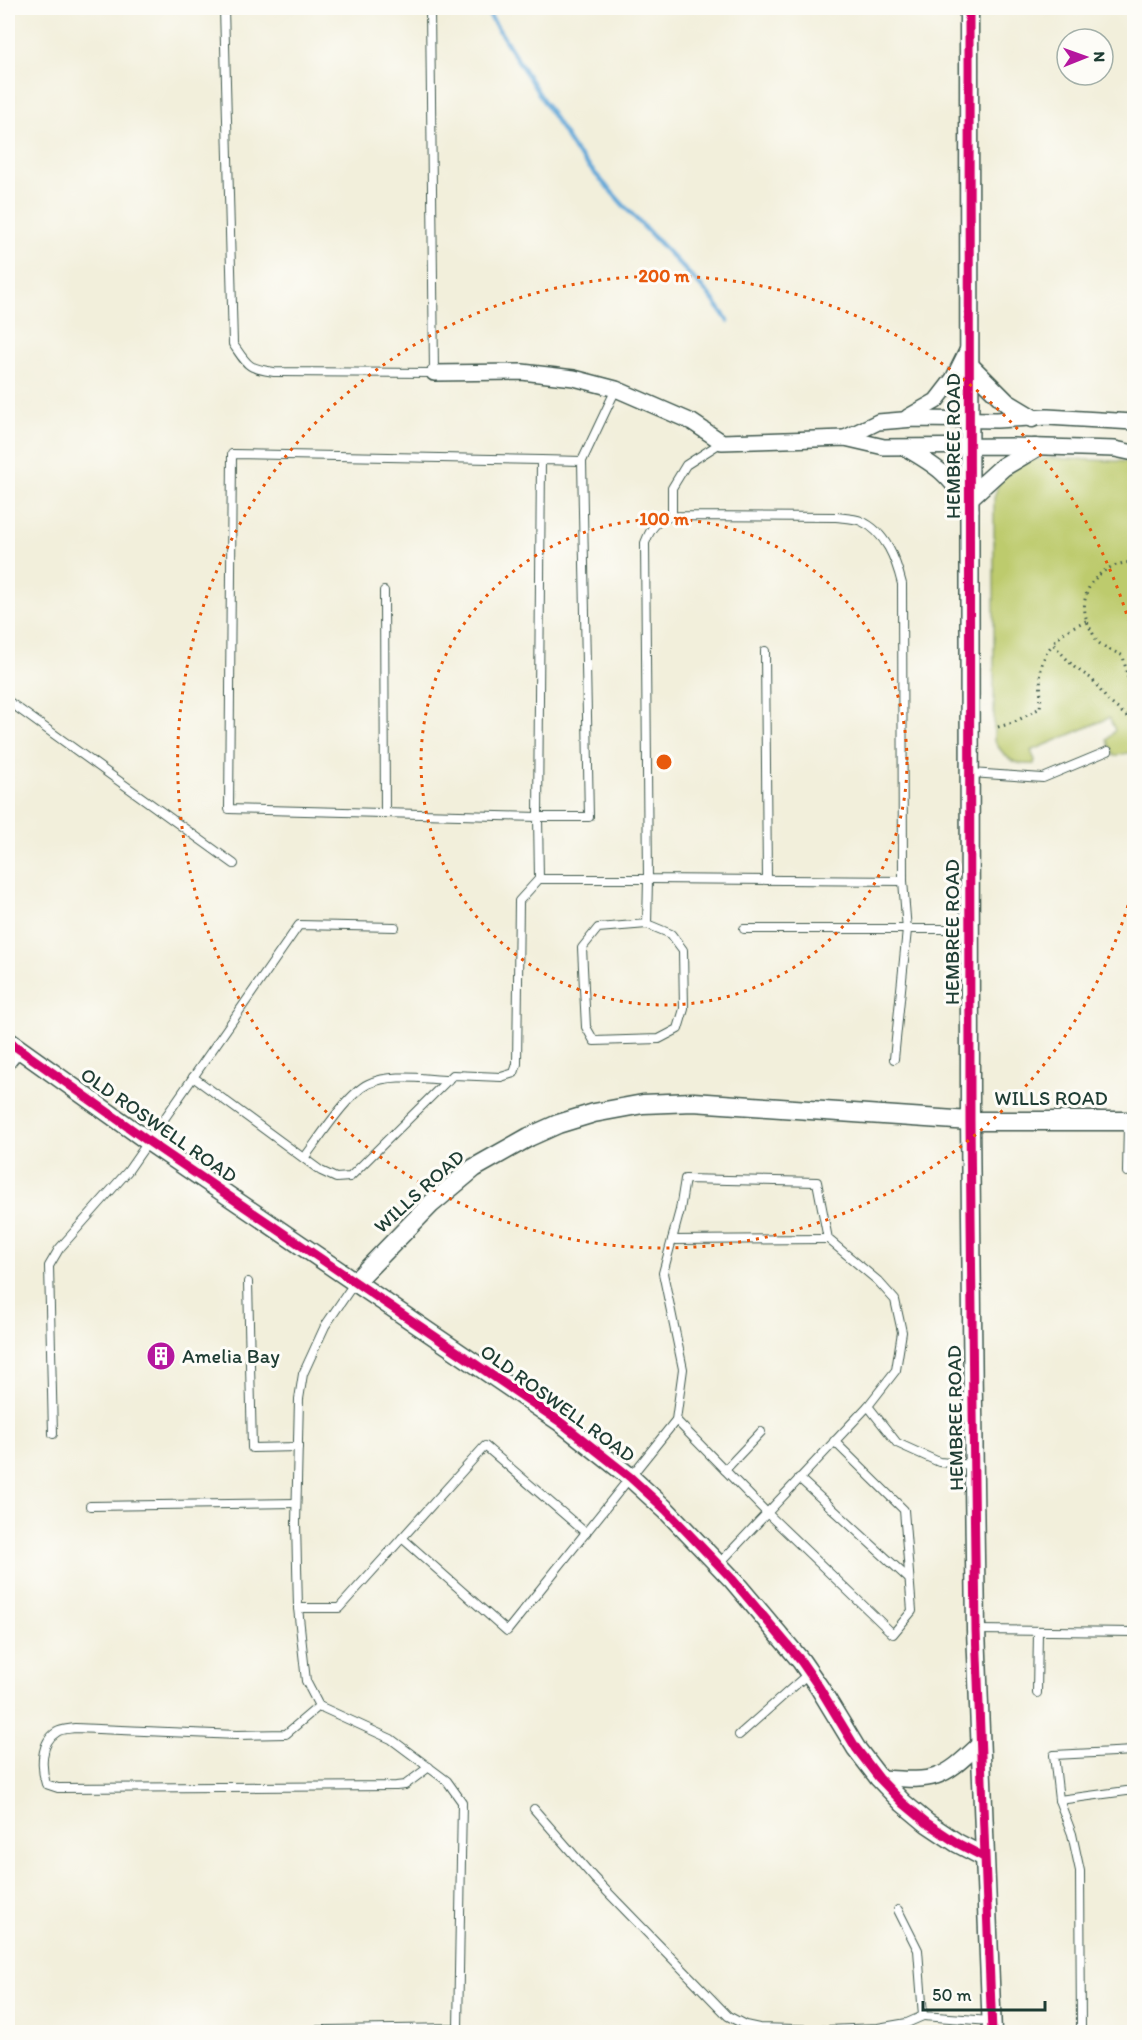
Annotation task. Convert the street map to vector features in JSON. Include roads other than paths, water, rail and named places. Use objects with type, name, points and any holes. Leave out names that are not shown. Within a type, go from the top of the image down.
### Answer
[{"type":"street","name":"HEMBREE ROAD","points":[[969,8],[970,1121],[976,1630],[984,1857]]},
{"type":"street","points":[[903,420],[936,401],[953,379],[971,344]]},
{"type":"street","points":[[970,366],[1007,404],[1032,418]]},
{"type":"street","points":[[434,373],[522,372],[574,378],[616,389],[692,422],[722,442],[845,438],[884,447],[1012,446],[1115,449],[1134,453]]},
{"type":"street","points":[[845,438],[878,422],[903,420],[1047,417],[1134,422]]},
{"type":"street","points":[[905,448],[938,468],[971,503],[1003,467],[1035,448]]},
{"type":"street","name":"OLD ROSWELL ROAD","points":[[14,1046],[148,1141],[560,1421],[630,1477],[732,1578],[809,1673],[856,1748],[879,1779],[927,1823],[957,1843],[984,1857]]},
{"type":"street","name":"WILLS ROAD","points":[[355,1282],[431,1204],[474,1168],[529,1137],[558,1124],[594,1113],[643,1104],[693,1102],[970,1121],[1131,1120]]},
{"type":"street","points":[[879,1779],[938,1776],[981,1743]]},
{"type":"street","points":[[984,1857],[991,2027]]},
{"type":"lane","points":[[224,8],[233,344],[244,360],[254,369],[274,372],[434,373],[430,8]]},
{"type":"lane","points":[[582,461],[232,454],[229,809],[589,817],[582,461],[616,389]]},
{"type":"lane","points":[[672,516],[672,488],[686,465],[722,442]]},
{"type":"lane","points":[[193,1077],[321,1171],[336,1178],[350,1177],[453,1075],[501,1077],[514,1073],[517,1065],[519,901],[540,879],[538,817],[541,460]]},
{"type":"lane","points":[[647,924],[645,543],[651,528],[659,520],[672,516],[836,517],[861,521],[890,548],[902,584],[903,881],[907,930],[894,1059]]},
{"type":"lane","points":[[384,591],[385,813]]},
{"type":"lane","points":[[765,651],[767,880]]},
{"type":"lane","points":[[8,701],[234,864]]},
{"type":"lane","points":[[971,773],[1043,778],[1108,751]]},
{"type":"lane","points":[[540,879],[903,881]]},
{"type":"lane","points":[[647,924],[671,934],[683,950],[684,1009],[678,1029],[658,1039],[594,1041],[586,1027],[582,948],[598,928],[647,924]]},
{"type":"lane","points":[[53,1434],[49,1266],[59,1249],[128,1171],[299,925],[395,927]]},
{"type":"lane","points":[[744,929],[970,929]]},
{"type":"lane","points":[[8,1067],[14,1046]]},
{"type":"lane","points":[[304,1158],[354,1094],[368,1084],[387,1079],[448,1080]]},
{"type":"lane","points":[[1126,1172],[1131,1120]]},
{"type":"lane","points":[[402,1538],[507,1631],[676,1420],[683,1370],[663,1273],[680,1210],[685,1179],[817,1182],[828,1239],[878,1281],[895,1300],[902,1332],[896,1370],[868,1406],[719,1564]]},
{"type":"lane","points":[[672,1240],[828,1239]]},
{"type":"lane","points":[[248,1282],[252,1448],[298,1447]]},
{"type":"lane","name":"WILLS ROAD","points":[[319,1706],[306,1681],[298,1608],[296,1503],[299,1399],[303,1374],[325,1326],[355,1282]]},
{"type":"lane","points":[[868,1406],[897,1443],[939,1462],[974,1465]]},
{"type":"lane","points":[[676,1420],[767,1514],[893,1634],[912,1611],[904,1510],[834,1441]]},
{"type":"lane","points":[[725,1470],[761,1432]]},
{"type":"lane","points":[[298,1608],[339,1608],[485,1446],[586,1533]]},
{"type":"lane","points":[[800,1478],[909,1579]]},
{"type":"lane","points":[[90,1506],[296,1503]]},
{"type":"lane","points":[[976,1630],[1134,1632]]},
{"type":"lane","points":[[1037,1693],[1038,1631]]},
{"type":"lane","points":[[739,1735],[809,1673]]},
{"type":"lane","points":[[203,2032],[458,2028],[462,1802],[447,1781],[429,1767],[391,1738],[319,1706],[286,1734],[237,1735],[75,1728],[58,1731],[46,1741],[43,1761],[46,1785],[58,1788],[396,1786],[405,1785],[429,1767]]},
{"type":"lane","points":[[1081,2032],[1080,1871],[1072,1834],[1059,1800],[1054,1755],[1134,1751]]},
{"type":"lane","points":[[1059,1800],[1134,1790]]},
{"type":"lane","points":[[534,1809],[594,1878],[728,2016],[745,2025],[759,2028],[827,2030],[878,2028],[908,2023],[923,2016],[991,2027]]},
{"type":"lane","points":[[898,1910],[918,1950],[923,2016]]},
{"type":"waterway","points":[[485,8],[575,151],[711,297],[728,321]]},
{"type":"place","name":"Amelia Bay","points":[[161,1356]]}]
